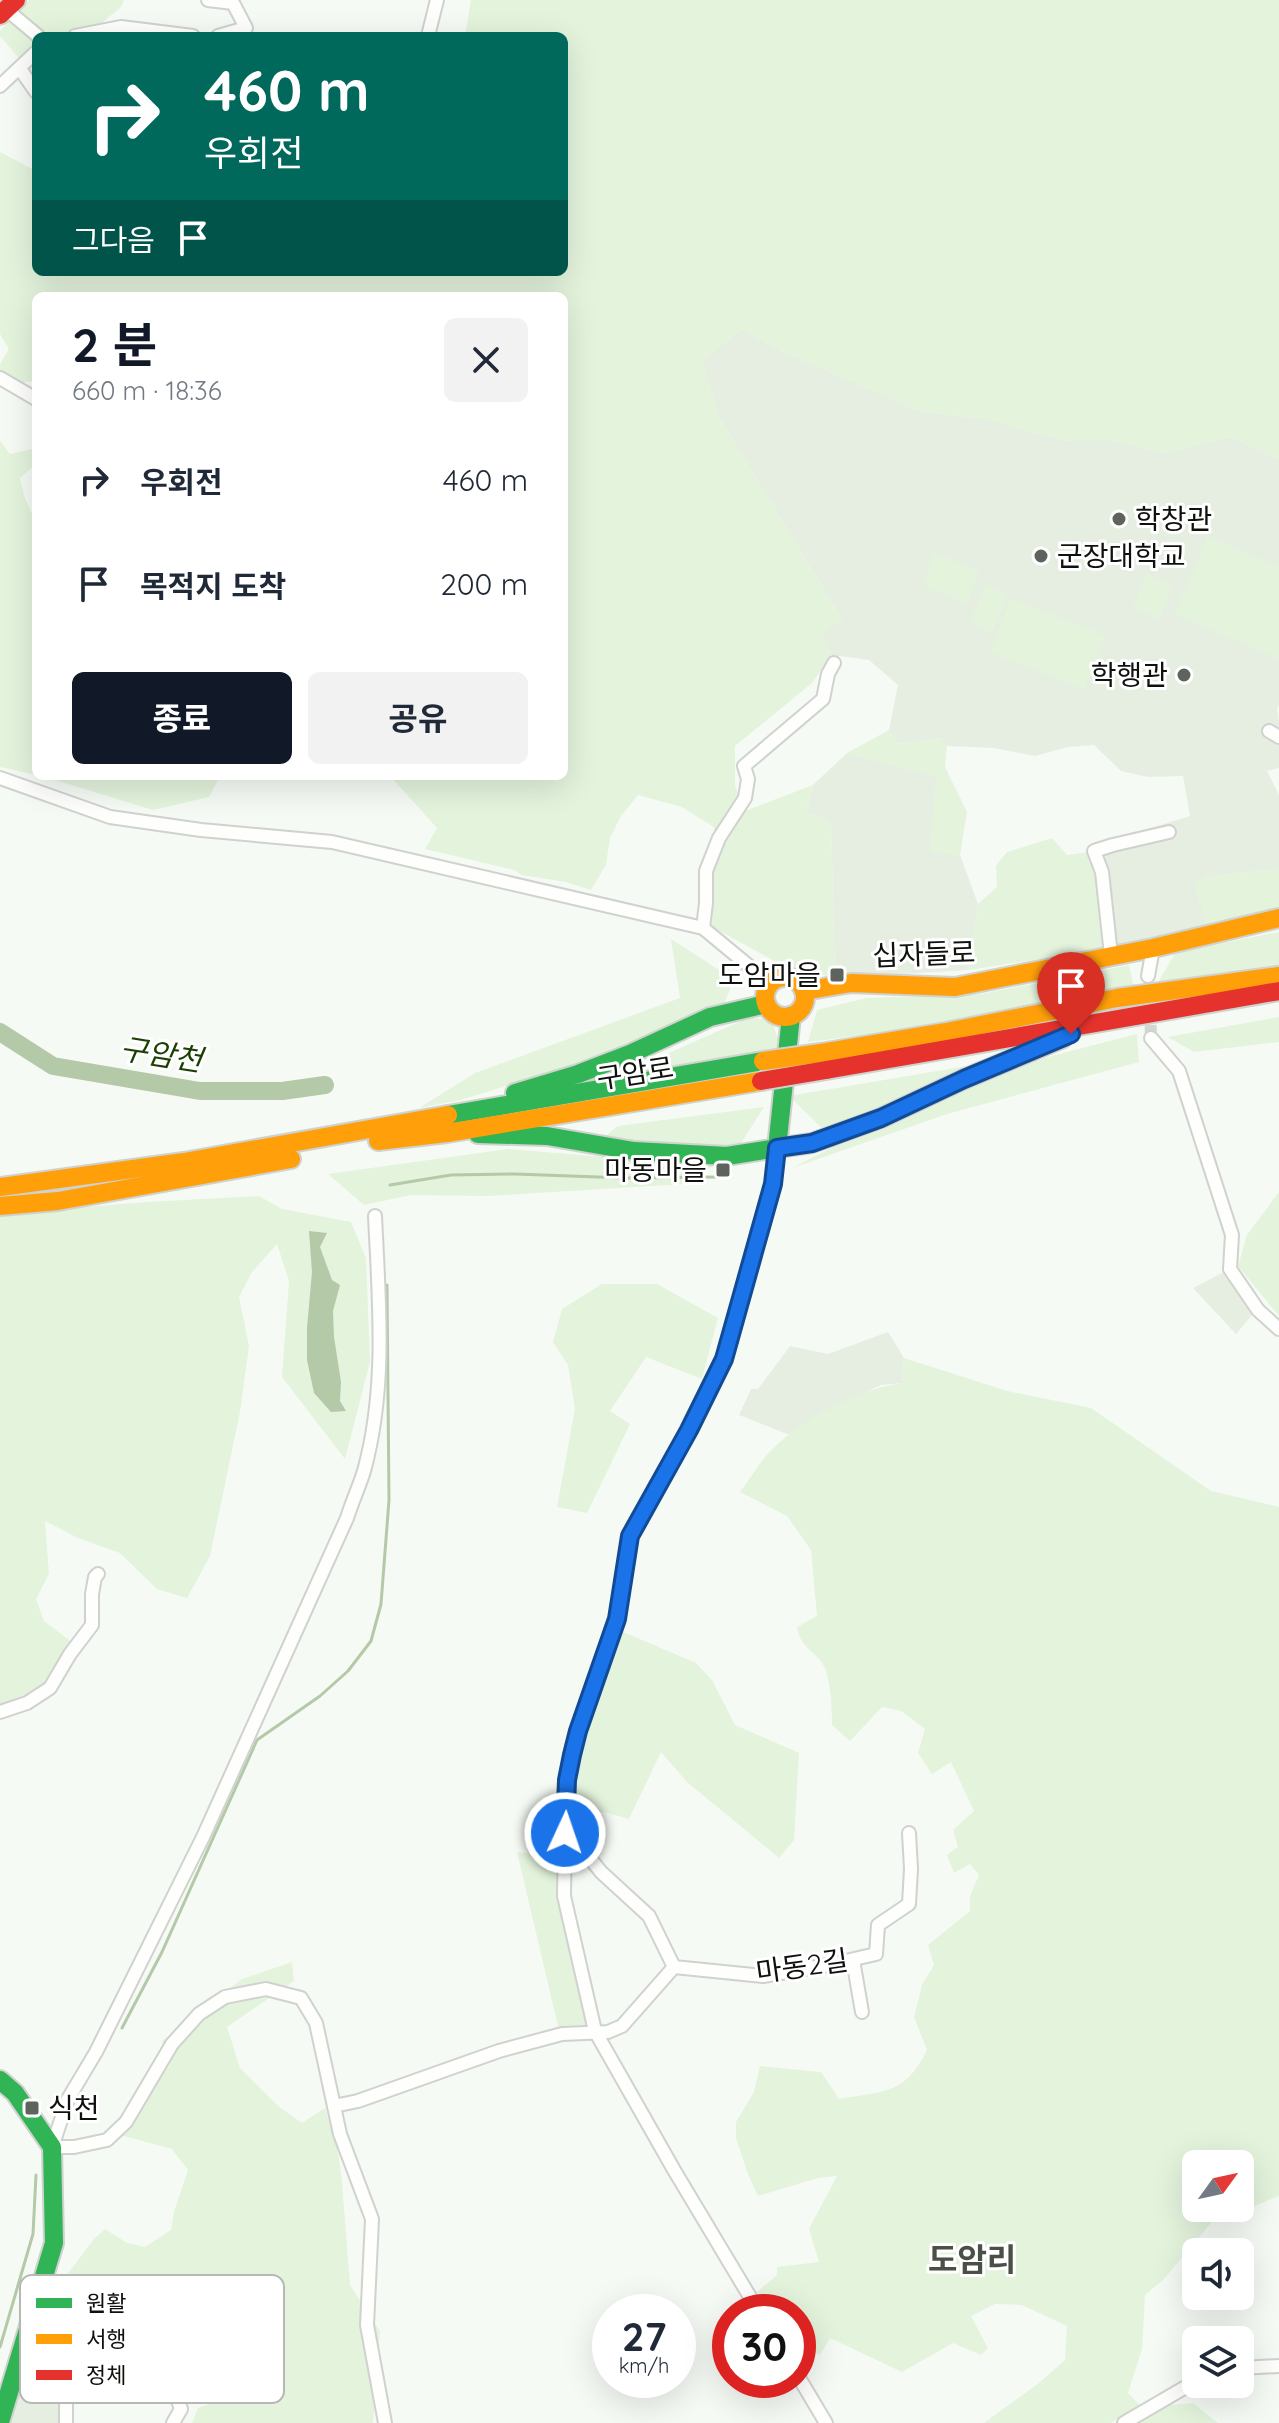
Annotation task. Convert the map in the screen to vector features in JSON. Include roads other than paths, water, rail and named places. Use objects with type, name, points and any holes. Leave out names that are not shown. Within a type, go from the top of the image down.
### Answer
[{"type":"main road","name":"십자들로","points":[[804,991],[851,983],[955,987],[1153,948],[1279,918]]},
{"type":"main road","name":"구암로","points":[[0,1206],[58,1201],[390,1139],[447,1133],[761,1081],[823,1061],[946,1032],[1117,998],[1279,976]]},
{"type":"main road","points":[[791,978],[801,986],[804,991],[801,1009],[791,1016],[773,1013],[766,1004],[766,991],[773,981],[791,978]]},
{"type":"main road","name":"구암로","points":[[0,1187],[130,1171],[275,1148],[763,1061],[823,1061],[1096,1024],[1279,991]]},
{"type":"main road","points":[[367,1130],[510,1095],[578,1074],[710,1017],[766,1004]]},
{"type":"main road","points":[[777,1148],[791,1016]]},
{"type":"main road","points":[[447,1133],[547,1136],[634,1151],[727,1156],[812,1143],[881,1118],[964,1079],[1096,1024]]},
{"type":"main road","points":[[0,2080],[15,2093],[52,2147],[54,2243],[44,2275]]},
{"type":"main road","points":[[0,2422],[20,2353]]},
{"type":"street","points":[[208,0],[233,3],[246,28],[232,32]]},
{"type":"street","points":[[429,32],[437,0]]},
{"type":"street","points":[[8,8],[34,32]]},
{"type":"street","points":[[95,32],[121,27],[161,32]]},
{"type":"street","points":[[0,86],[32,56]]},
{"type":"street","points":[[20,69],[32,86]]},
{"type":"street","points":[[0,378],[32,397]]},
{"type":"street","points":[[703,928],[706,871],[719,838],[745,798],[748,779],[744,766],[823,699],[828,674],[834,663]]},
{"type":"street","points":[[0,778],[110,817],[201,830],[332,842],[703,928],[755,971],[773,981]]},
{"type":"street","points":[[1111,955],[1102,872],[1094,851],[1169,832]]},
{"type":"street","points":[[1148,976],[1153,948]]},
{"type":"street","points":[[1151,1038],[1179,1071],[1232,1235],[1230,1269],[1258,1310],[1279,1329]]},
{"type":"street","points":[[748,2294],[595,2031],[564,1896],[565,1833],[567,1780],[572,1755],[617,1619],[630,1536],[682,1444],[724,1359],[773,1184],[777,1148]]},
{"type":"street","points":[[375,1216],[380,1340],[373,1429],[364,1471],[347,1518],[203,1837],[96,2052],[68,2099],[52,2147],[74,2147],[107,2140],[126,2122],[172,2044],[199,2014],[225,1997],[266,1989],[301,1998],[316,2023],[340,2134],[372,2219],[367,2325],[385,2423]]},
{"type":"street","points":[[0,1712],[27,1703],[50,1688],[92,1625],[92,1594],[98,1574]]},
{"type":"street","points":[[334,2106],[358,2101],[499,2051],[562,2034],[608,2032],[622,2026],[674,1967],[649,1916],[601,1872],[578,1843],[565,1833]]},
{"type":"street","name":"마동2길","points":[[674,1967],[763,1976],[876,1954],[878,1925],[909,1904],[909,1833]]},
{"type":"street","points":[[853,1960],[862,2012]]},
{"type":"street","points":[[1254,2367],[1279,2366]]},
{"type":"street","points":[[1124,2423],[1182,2389]]},
{"type":"street","points":[[811,2398],[826,2423]]},
{"type":"street","points":[[173,2423],[181,2409],[179,2403]]},
{"type":"waterway","name":"구암천","points":[[0,1032],[53,1066],[200,1091],[282,1091],[325,1085]]},
{"type":"waterway","points":[[390,1185],[451,1175],[718,1177]]},
{"type":"waterway","points":[[122,2028],[162,1952],[257,1740],[320,1696],[348,1671],[371,1641],[381,1604],[389,1500],[387,1285]]},
{"type":"waterway","points":[[21,2275],[33,2234],[36,2175]]},
{"type":"waterway","points":[[0,2347],[20,2279]]},
{"type":"tunnel","points":[[1150,1007],[1151,1038]]},
{"type":"place","name":"학창관","points":[[1119,519]]},
{"type":"place","name":"군장대학교","points":[[1041,556]]},
{"type":"place","name":"학행관","points":[[1184,675]]},
{"type":"place","name":"도암마을","points":[[837,975]]},
{"type":"place","name":"마동마을","points":[[723,1170]]},
{"type":"place","name":"식천","points":[[32,2108]]},
{"type":"district","name":"도암리","points":[[972,2260]]}]
